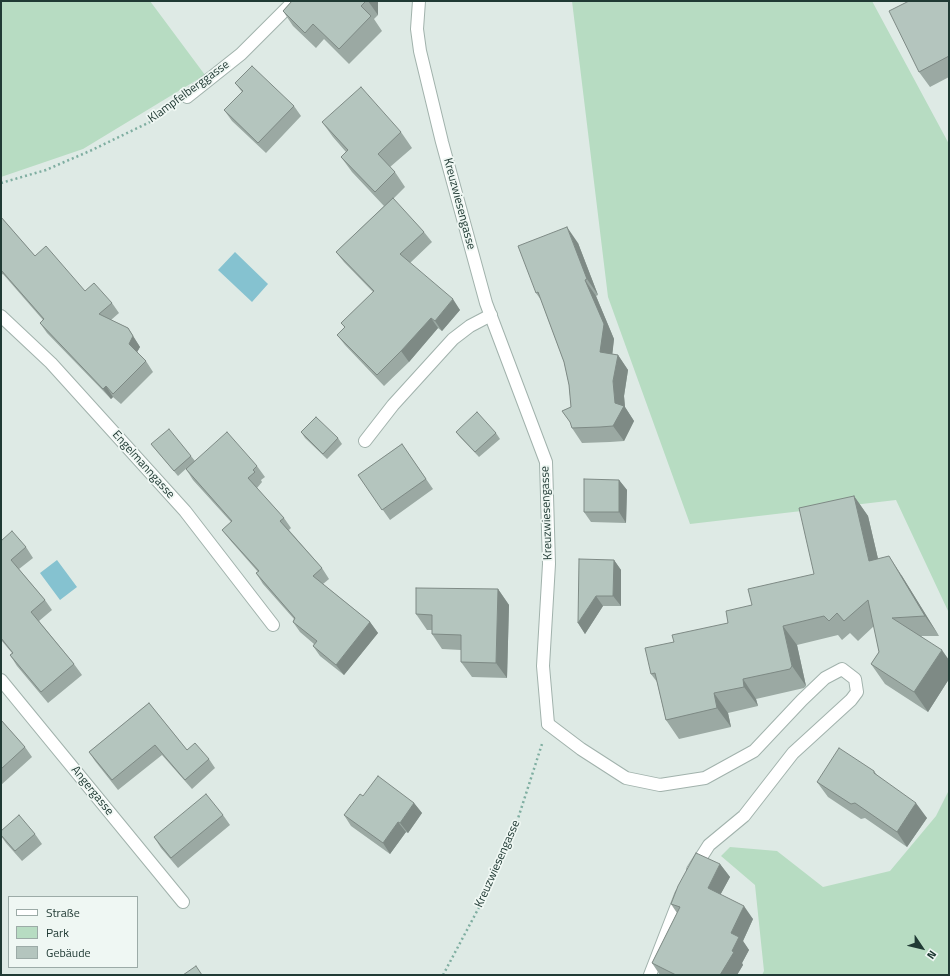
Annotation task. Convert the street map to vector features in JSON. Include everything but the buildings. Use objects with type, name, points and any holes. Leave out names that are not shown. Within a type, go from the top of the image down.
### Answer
[{"type":"street","name":"Klampfelberggasse","points":[[187,96],[241,54],[294,1]]},
{"type":"street","name":"Kreuzwiesengasse","points":[[420,1],[417,28],[426,81],[482,287],[546,462],[548,564],[543,666],[548,724]]},
{"type":"street","points":[[365,441],[393,405],[454,339],[470,326],[491,315]]},
{"type":"street","name":"Engelmanngasse","points":[[1,316],[51,363],[185,511],[273,625]]},
{"type":"street","points":[[548,724],[581,749],[626,778],[660,785],[705,778],[754,751],[825,678],[842,669],[855,680],[858,692],[851,700],[793,753],[744,816],[709,845],[689,874],[650,975]]},
{"type":"street","name":"Angergasse","points":[[1,680],[182,902]]},
{"type":"path","name":"Klampfelberggasse","points":[[1,184],[46,170],[92,150],[152,121],[187,96]]},
{"type":"path","name":"Kreuzwiesengasse","points":[[443,975],[484,898],[513,834],[548,724]]},
{"type":"green space","points":[[1,1],[150,1],[205,75],[83,149],[1,177]]},
{"type":"green space","points":[[572,1],[872,1],[949,144],[949,613],[896,500],[690,524],[608,297]]},
{"type":"green space","points":[[949,790],[949,975],[762,975],[764,971],[755,885],[721,856],[730,847],[777,851],[823,887],[890,871],[936,816]]},
{"type":"water","points":[[235,252],[268,284],[252,302],[218,270]]},
{"type":"water","points":[[57,560],[77,587],[60,600],[40,573]]}]
